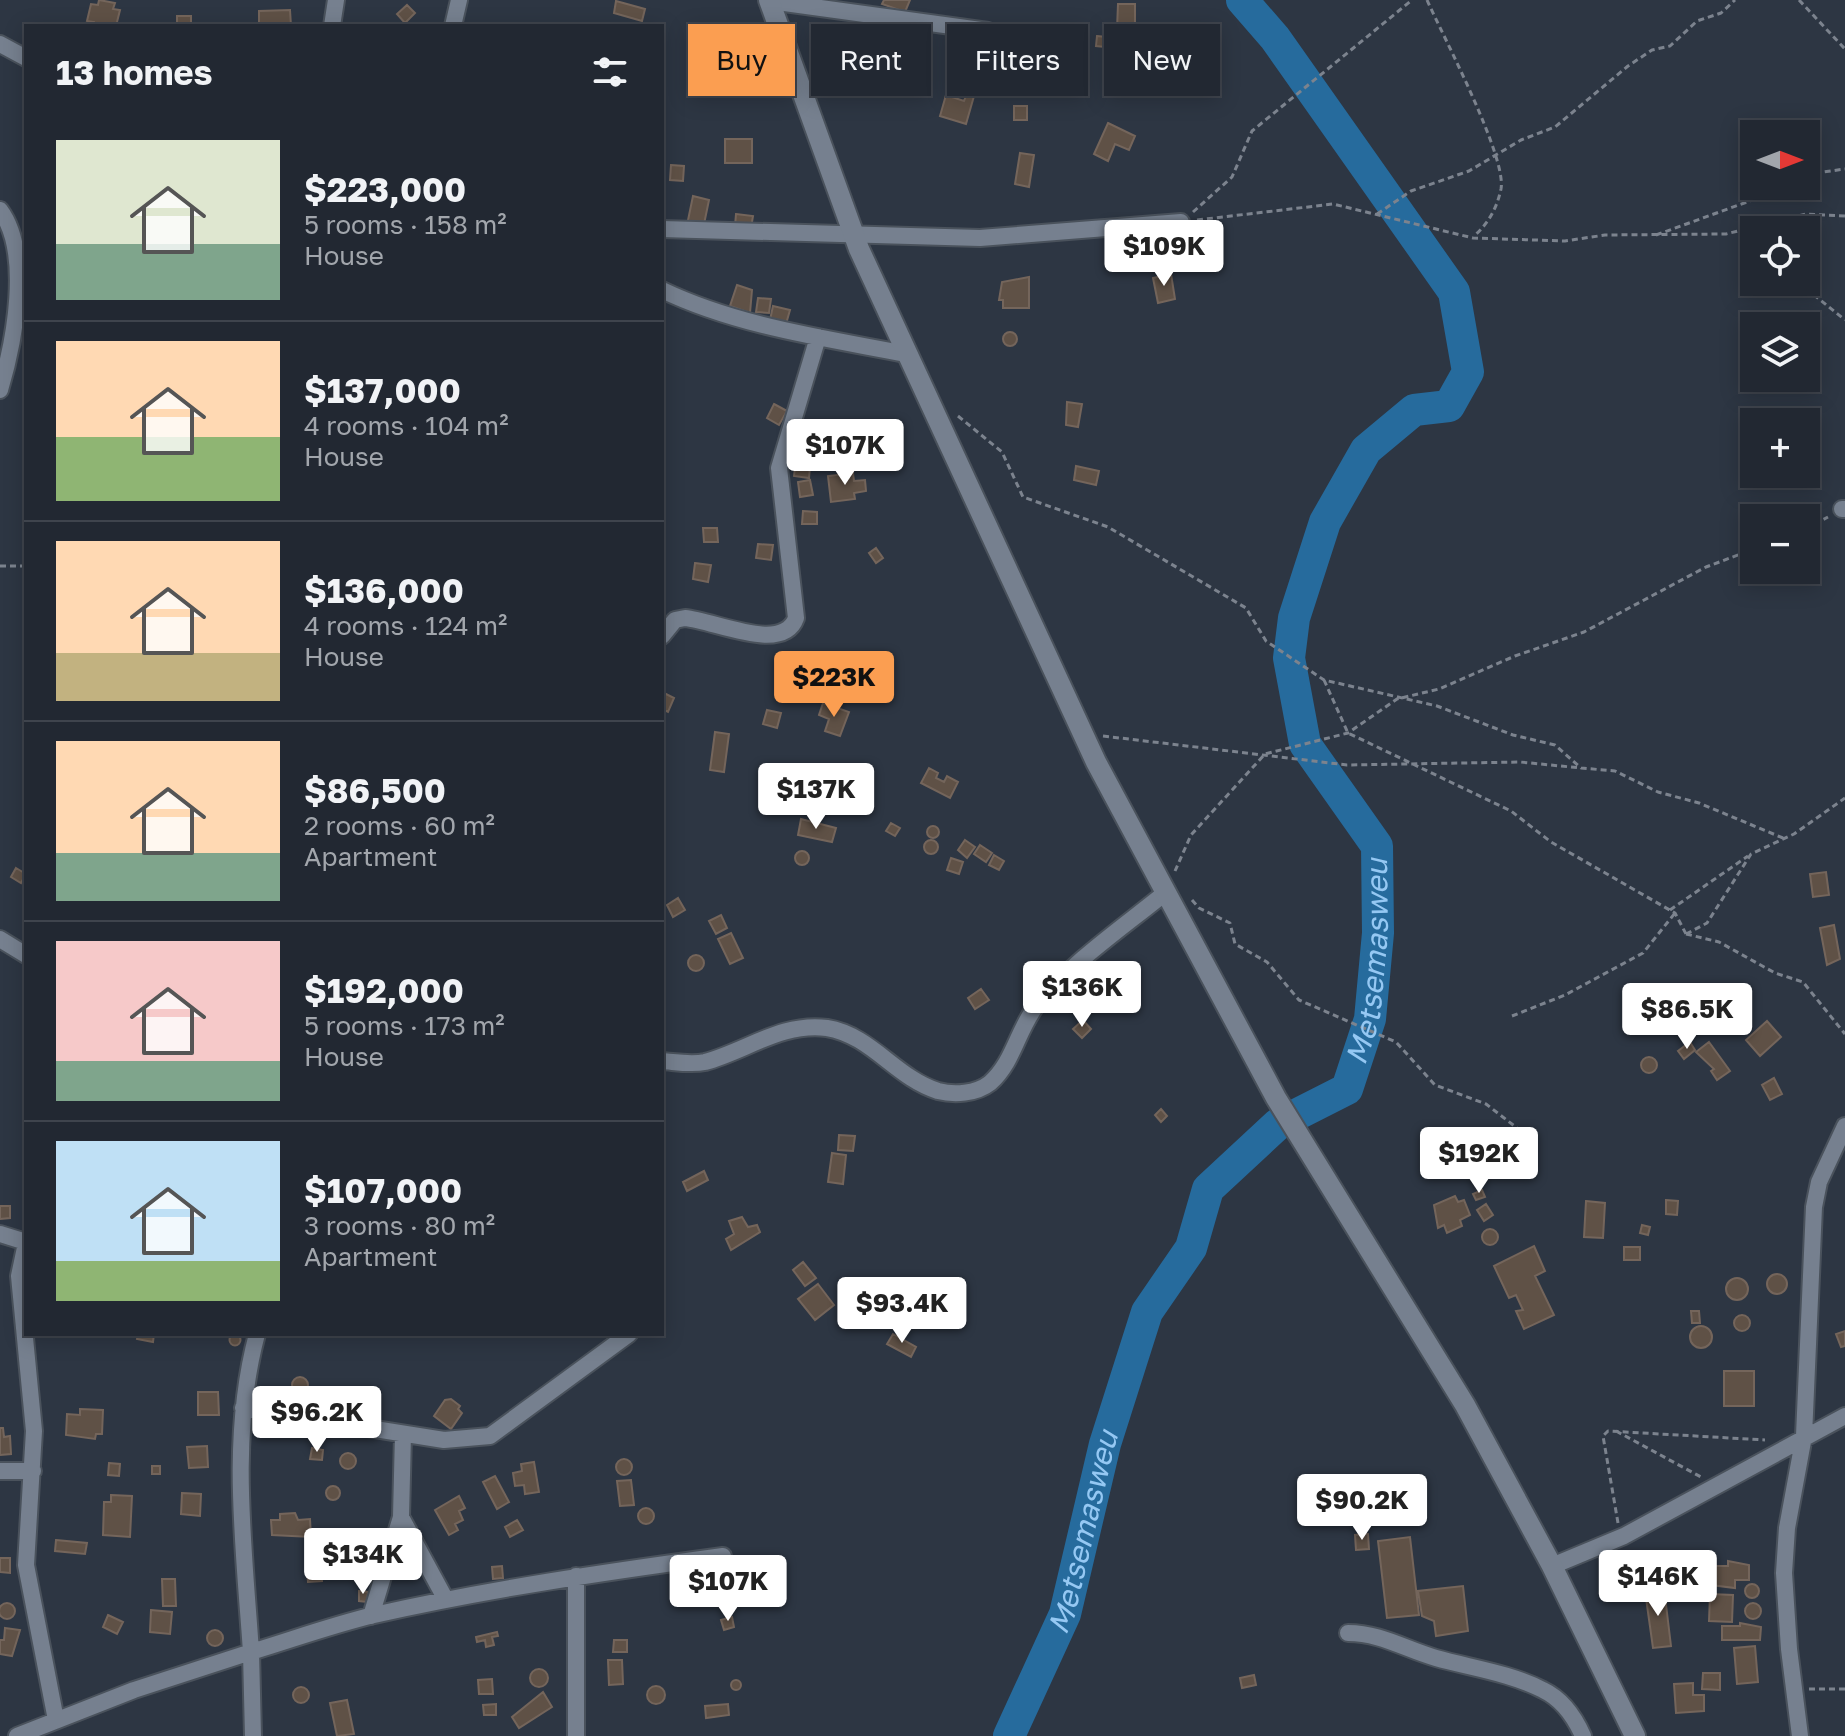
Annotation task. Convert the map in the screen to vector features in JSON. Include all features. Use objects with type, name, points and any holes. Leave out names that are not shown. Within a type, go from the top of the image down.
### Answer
[{"type":"street","points":[[332,24],[336,0]]},
{"type":"street","points":[[453,24],[458,0]]},
{"type":"street","points":[[947,25],[769,1],[854,235],[931,411],[1083,733],[1276,1098],[1465,1405],[1552,1566],[1635,1736]]},
{"type":"street","points":[[0,44],[24,57]]},
{"type":"street","points":[[0,210],[14,245],[16,284],[16,316],[0,390]]},
{"type":"street","points":[[664,229],[980,238],[1181,222]]},
{"type":"street","points":[[664,291],[695,306],[818,337],[906,354]]},
{"type":"street","points":[[664,634],[675,620],[685,618],[766,636],[782,636],[792,630],[796,618],[779,468],[818,337]]},
{"type":"street","points":[[664,1061],[703,1062],[796,1028],[828,1028],[862,1041],[935,1090],[955,1094],[973,1091],[988,1085],[1004,1068],[1034,1009],[1056,982],[1165,893]]},
{"type":"street","points":[[0,939],[24,954]]},
{"type":"street","points":[[1800,1736],[1784,1573],[1787,1528],[1798,1439],[1814,1207],[1819,1182],[1845,1126]]},
{"type":"street","points":[[0,1234],[24,1242]]},
{"type":"street","points":[[24,1252],[19,1276],[24,1325]]},
{"type":"street","points":[[25,1336],[32,1403],[33,1471],[26,1565],[56,1720]]},
{"type":"street","points":[[253,1736],[240,1476],[243,1408],[257,1336]]},
{"type":"street","points":[[243,1408],[403,1434],[456,1440],[490,1436],[626,1336]]},
{"type":"street","points":[[1552,1566],[1624,1536],[1845,1416]]},
{"type":"street","points":[[371,1616],[401,1517],[403,1434]]},
{"type":"street","points":[[0,1471],[33,1471]]},
{"type":"street","points":[[401,1517],[446,1600]]},
{"type":"street","points":[[17,1736],[251,1652],[371,1616],[576,1576],[723,1556]]},
{"type":"street","points":[[576,1576],[576,1736]]},
{"type":"street","points":[[1348,1633],[1370,1633],[1433,1657],[1494,1672],[1546,1691],[1575,1718],[1583,1736]]},
{"type":"path","points":[[1181,222],[1232,177],[1252,131],[1412,0]]},
{"type":"path","points":[[1427,0],[1496,155],[1502,187],[1488,224],[1473,238]]},
{"type":"path","points":[[1376,216],[1411,191],[1469,171],[1521,140],[1555,127],[1628,66],[1652,50],[1670,46],[1697,21],[1721,13],[1735,0]]},
{"type":"path","points":[[1799,0],[1845,49]]},
{"type":"path","points":[[1820,172],[1845,169]]},
{"type":"path","points":[[1652,236],[1752,200]]},
{"type":"path","points":[[1181,222],[1333,204],[1473,238],[1565,241],[1605,235],[1740,231]]},
{"type":"path","points":[[1799,216],[1845,216]]},
{"type":"path","points":[[1815,296],[1845,320]]},
{"type":"path","points":[[931,411],[962,417],[1002,452],[1023,497],[1108,527],[1246,608],[1266,641],[1324,680],[1437,706],[1513,735],[1555,745],[1581,768]]},
{"type":"path","points":[[1820,522],[1844,509]]},
{"type":"path","points":[[1165,893],[1191,835],[1265,754],[1348,733],[1397,699],[1439,689],[1515,656],[1584,632],[1706,567],[1740,554]]},
{"type":"path","points":[[0,566],[24,566]]},
{"type":"path","points":[[1324,680],[1348,733],[1414,761],[1511,811],[1551,842],[1675,913],[1686,934],[1719,942],[1775,973],[1803,982],[1845,1034]]},
{"type":"path","points":[[1083,733],[1347,765],[1414,761],[1504,765],[1520,762],[1615,771],[1658,792],[1699,803],[1783,838]]},
{"type":"path","points":[[1670,910],[1751,854],[1783,838],[1845,798]]},
{"type":"path","points":[[1686,934],[1707,923],[1751,854]]},
{"type":"path","points":[[1188,896],[1199,908],[1230,923],[1235,944],[1267,962],[1299,1000],[1396,1042],[1435,1085],[1486,1104],[1526,1135]]},
{"type":"path","points":[[1512,1016],[1565,995],[1643,953],[1675,913]]},
{"type":"path","points":[[1624,1536],[1616,1520],[1603,1436],[1615,1430],[1798,1439]]},
{"type":"path","points":[[1615,1430],[1719,1486]]},
{"type":"path","points":[[1794,1687],[1845,1689]]},
{"type":"building","points":[[99,0],[115,3],[113,9],[120,10],[116,24],[87,21],[91,4],[98,5]]},
{"type":"building","points":[[884,0],[910,0],[905,12],[882,4]]},
{"type":"building","points":[[616,1],[645,9],[642,21],[614,13]]},
{"type":"building","points":[[1118,4],[1135,4],[1135,24],[1117,24]]},
{"type":"building","points":[[407,5],[415,13],[405,23],[397,14]]},
{"type":"building","points":[[290,10],[291,24],[259,24],[259,11]]},
{"type":"building","points":[[177,16],[191,16],[191,24],[177,24]]},
{"type":"building","points":[[1097,36],[1104,37],[1104,47],[1096,46]]},
{"type":"building","points":[[946,95],[964,101],[966,96],[974,96],[966,124],[940,116]]},
{"type":"building","points":[[1014,106],[1027,106],[1027,120],[1014,120]]},
{"type":"building","points":[[1108,123],[1135,136],[1129,150],[1115,144],[1108,161],[1094,154]]},
{"type":"building","points":[[725,139],[752,139],[752,163],[725,163]]},
{"type":"building","points":[[1020,153],[1034,155],[1029,187],[1015,184]]},
{"type":"building","points":[[671,165],[684,166],[683,181],[670,180]]},
{"type":"building","points":[[693,196],[709,200],[703,229],[687,225]]},
{"type":"building","points":[[736,214],[753,216],[751,228],[735,226]]},
{"type":"building","points":[[1171,274],[1175,299],[1158,303],[1153,278]]},
{"type":"building","points":[[1029,277],[1029,308],[1003,308],[1003,300],[999,300],[1002,282]]},
{"type":"building","points":[[737,285],[752,290],[750,313],[730,306]]},
{"type":"building","points":[[758,298],[771,299],[769,313],[756,312]]},
{"type":"building","points":[[773,306],[790,310],[786,324],[770,320]]},
{"type":"building","points":[[1010,332],[1017,339],[1010,346],[1003,339]]},
{"type":"building","points":[[1067,402],[1082,404],[1078,427],[1066,425]]},
{"type":"building","points":[[774,404],[787,411],[779,425],[767,418]]},
{"type":"building","points":[[797,452],[811,454],[809,478],[794,476]]},
{"type":"building","points":[[1076,466],[1099,471],[1096,485],[1074,480]]},
{"type":"building","points":[[853,473],[854,481],[865,480],[866,491],[854,493],[855,499],[831,502],[828,476]]},
{"type":"building","points":[[810,480],[813,495],[800,497],[798,482]]},
{"type":"building","points":[[803,511],[817,512],[817,524],[802,524]]},
{"type":"building","points":[[703,528],[717,528],[718,542],[704,542]]},
{"type":"building","points":[[758,544],[773,545],[771,560],[756,558]]},
{"type":"building","points":[[876,548],[883,558],[876,563],[869,553]]},
{"type":"building","points":[[695,563],[711,565],[708,582],[693,579]]},
{"type":"building","points":[[664,693],[674,698],[668,712],[664,710]]},
{"type":"building","points":[[823,703],[849,712],[840,736],[825,731],[829,719],[819,715]]},
{"type":"building","points":[[767,710],[781,713],[777,728],[763,724]]},
{"type":"building","points":[[715,732],[729,734],[724,772],[710,770]]},
{"type":"building","points":[[929,768],[938,773],[936,778],[944,782],[947,776],[958,782],[950,798],[921,783]]},
{"type":"building","points":[[801,819],[836,828],[832,842],[798,835]]},
{"type":"building","points":[[891,823],[900,828],[895,836],[886,831]]},
{"type":"building","points":[[928,827],[938,827],[938,837],[928,837]]},
{"type":"building","points":[[931,840],[938,847],[931,854],[924,847]]},
{"type":"building","points":[[965,840],[975,847],[967,858],[958,850]]},
{"type":"building","points":[[980,845],[992,853],[986,862],[974,854]]},
{"type":"building","points":[[802,851],[809,858],[802,865],[795,858]]},
{"type":"building","points":[[994,855],[1004,861],[999,870],[989,865]]},
{"type":"building","points":[[951,858],[963,862],[959,874],[947,870]]},
{"type":"building","points":[[16,868],[24,873],[21,883],[11,877]]},
{"type":"building","points":[[1826,872],[1829,895],[1813,897],[1810,874]]},
{"type":"building","points":[[678,898],[685,910],[673,917],[667,905]]},
{"type":"building","points":[[721,915],[727,928],[716,934],[709,921]]},
{"type":"building","points":[[1834,925],[1840,959],[1827,965],[1820,928]]},
{"type":"building","points":[[731,933],[743,958],[730,964],[718,939]]},
{"type":"building","points":[[696,955],[702,957],[702,969],[696,971],[690,969],[688,963],[690,957]]},
{"type":"building","points":[[981,989],[989,1000],[975,1009],[968,998]]},
{"type":"building","points":[[1083,1020],[1091,1029],[1082,1038],[1073,1029]]},
{"type":"building","points":[[1767,1021],[1781,1037],[1760,1056],[1746,1040]]},
{"type":"building","points":[[1690,1042],[1695,1050],[1684,1059],[1678,1051]]},
{"type":"building","points":[[1709,1042],[1730,1071],[1717,1080],[1711,1071],[1714,1069],[1696,1052]]},
{"type":"building","points":[[1649,1057],[1657,1065],[1649,1073],[1641,1065]]},
{"type":"building","points":[[1774,1078],[1782,1094],[1770,1100],[1762,1085]]},
{"type":"building","points":[[1161,1109],[1167,1116],[1161,1122],[1155,1115]]},
{"type":"building","points":[[839,1135],[855,1136],[853,1151],[838,1150]]},
{"type":"building","points":[[832,1153],[846,1155],[843,1184],[828,1182]]},
{"type":"building","points":[[704,1171],[708,1180],[687,1191],[683,1182]]},
{"type":"building","points":[[1482,1190],[1485,1197],[1476,1200],[1473,1194]]},
{"type":"building","points":[[1455,1196],[1458,1202],[1464,1200],[1470,1215],[1460,1220],[1462,1226],[1447,1233],[1444,1225],[1438,1228],[1434,1205]]},
{"type":"building","points":[[1666,1200],[1678,1201],[1677,1215],[1666,1214]]},
{"type":"building","points":[[1586,1201],[1605,1203],[1603,1238],[1584,1237]]},
{"type":"building","points":[[1486,1204],[1493,1215],[1484,1221],[1477,1210]]},
{"type":"building","points":[[0,1206],[10,1206],[10,1218],[0,1219]]},
{"type":"building","points":[[742,1217],[748,1227],[757,1225],[760,1232],[731,1250],[726,1239],[734,1234],[729,1221]]},
{"type":"building","points":[[1642,1225],[1650,1227],[1648,1235],[1640,1233]]},
{"type":"building","points":[[1490,1229],[1498,1237],[1490,1245],[1482,1237]]},
{"type":"building","points":[[1534,1246],[1545,1271],[1535,1276],[1554,1315],[1524,1329],[1516,1311],[1523,1310],[1516,1295],[1509,1298],[1494,1266]]},
{"type":"building","points":[[1624,1247],[1640,1247],[1640,1260],[1624,1260]]},
{"type":"building","points":[[803,1262],[816,1278],[805,1286],[793,1270]]},
{"type":"building","points":[[1777,1274],[1784,1277],[1787,1284],[1784,1291],[1777,1294],[1770,1291],[1767,1284],[1770,1277]]},
{"type":"building","points":[[1737,1278],[1745,1281],[1748,1289],[1745,1297],[1737,1300],[1729,1297],[1726,1289],[1729,1281]]},
{"type":"building","points":[[818,1284],[834,1305],[815,1320],[798,1299]]},
{"type":"building","points":[[1691,1311],[1699,1311],[1700,1323],[1692,1323]]},
{"type":"building","points":[[1742,1315],[1748,1317],[1748,1329],[1742,1331],[1736,1329],[1734,1323],[1736,1317]]},
{"type":"building","points":[[1701,1326],[1712,1337],[1701,1348],[1690,1337]]},
{"type":"building","points":[[1845,1331],[1845,1346],[1841,1347],[1836,1334]]},
{"type":"building","points":[[893,1334],[916,1347],[911,1357],[887,1344]]},
{"type":"building","points":[[138,1336],[154,1336],[153,1342],[137,1339]]},
{"type":"building","points":[[231,1336],[239,1336],[239,1344],[231,1344]]},
{"type":"building","points":[[1724,1371],[1754,1371],[1754,1406],[1724,1406]]},
{"type":"building","points":[[297,1377],[303,1377],[308,1385],[306,1391],[297,1393],[292,1388],[292,1382]]},
{"type":"building","points":[[198,1392],[218,1392],[219,1415],[198,1415]]},
{"type":"building","points":[[354,1394],[362,1402],[354,1410],[346,1402]]},
{"type":"building","points":[[451,1399],[460,1406],[458,1409],[462,1413],[451,1429],[434,1416],[445,1400]]},
{"type":"building","points":[[80,1409],[103,1410],[102,1434],[96,1434],[95,1439],[66,1435],[67,1414],[80,1415]]},
{"type":"building","points":[[0,1428],[3,1428],[4,1437],[10,1436],[11,1454],[0,1455]]},
{"type":"building","points":[[207,1446],[208,1467],[189,1468],[187,1447]]},
{"type":"building","points":[[312,1448],[323,1450],[322,1460],[310,1459]]},
{"type":"building","points":[[348,1453],[354,1455],[354,1467],[348,1469],[342,1467],[340,1461],[342,1455]]},
{"type":"building","points":[[624,1459],[630,1461],[630,1473],[624,1475],[618,1473],[616,1467],[618,1461]]},
{"type":"building","points":[[534,1462],[539,1492],[525,1494],[524,1485],[515,1486],[513,1473],[522,1471],[521,1464]]},
{"type":"building","points":[[109,1463],[120,1464],[119,1476],[108,1475]]},
{"type":"building","points":[[152,1466],[160,1466],[160,1474],[152,1474]]},
{"type":"building","points":[[495,1476],[509,1502],[497,1509],[483,1482]]},
{"type":"building","points":[[631,1480],[634,1505],[620,1506],[617,1481]]},
{"type":"building","points":[[333,1486],[340,1493],[333,1500],[326,1493]]},
{"type":"building","points":[[182,1493],[201,1494],[200,1516],[181,1514]]},
{"type":"building","points":[[111,1495],[132,1496],[130,1537],[103,1535],[104,1502],[111,1502]]},
{"type":"building","points":[[459,1496],[465,1508],[459,1511],[463,1520],[455,1524],[458,1530],[449,1535],[435,1510]]},
{"type":"building","points":[[643,1508],[649,1508],[654,1516],[652,1522],[643,1524],[638,1519],[638,1513]]},
{"type":"building","points":[[295,1513],[298,1520],[310,1519],[311,1537],[272,1535],[271,1520],[280,1520],[280,1514]]},
{"type":"building","points":[[517,1520],[523,1530],[510,1537],[505,1527]]},
{"type":"building","points":[[1368,1534],[1369,1549],[1356,1550],[1355,1535]]},
{"type":"building","points":[[1410,1537],[1419,1615],[1387,1618],[1378,1541]]},
{"type":"building","points":[[56,1540],[87,1543],[85,1554],[55,1551]]},
{"type":"building","points":[[320,1555],[322,1581],[308,1582],[306,1557]]},
{"type":"building","points":[[0,1558],[10,1558],[10,1573],[0,1572]]},
{"type":"building","points":[[1728,1561],[1749,1565],[1749,1580],[1735,1580],[1735,1588],[1711,1585],[1711,1566],[1728,1566]]},
{"type":"building","points":[[502,1566],[503,1578],[493,1579],[492,1567]]},
{"type":"building","points":[[1707,1574],[1708,1590],[1695,1591],[1694,1575]]},
{"type":"building","points":[[162,1579],[175,1579],[176,1606],[163,1606]]},
{"type":"building","points":[[1752,1584],[1759,1591],[1752,1598],[1745,1591]]},
{"type":"building","points":[[1463,1586],[1468,1631],[1436,1636],[1434,1621],[1422,1616],[1418,1591]]},
{"type":"building","points":[[1664,1588],[1671,1646],[1653,1648],[1645,1591]]},
{"type":"building","points":[[359,1591],[368,1592],[367,1602],[359,1601]]},
{"type":"building","points":[[1710,1594],[1733,1595],[1732,1622],[1709,1621]]},
{"type":"building","points":[[7,1603],[15,1611],[7,1619],[-1,1611]]},
{"type":"building","points":[[1753,1603],[1759,1605],[1759,1617],[1753,1619],[1747,1617],[1745,1611],[1747,1605]]},
{"type":"building","points":[[151,1610],[172,1612],[170,1634],[150,1632]]},
{"type":"building","points":[[108,1615],[123,1622],[117,1634],[103,1627]]},
{"type":"building","points":[[732,1617],[734,1627],[724,1630],[721,1620]]},
{"type":"building","points":[[1740,1623],[1761,1627],[1760,1640],[1722,1640],[1722,1626],[1740,1626]]},
{"type":"building","points":[[5,1628],[20,1630],[12,1656],[0,1654],[0,1640],[4,1640]]},
{"type":"building","points":[[215,1630],[223,1638],[215,1646],[207,1638]]},
{"type":"building","points":[[497,1632],[498,1636],[492,1637],[494,1645],[486,1647],[485,1640],[477,1642],[476,1637]]},
{"type":"building","points":[[614,1640],[627,1640],[627,1652],[613,1652]]},
{"type":"building","points":[[1755,1646],[1758,1682],[1737,1684],[1734,1648]]},
{"type":"building","points":[[608,1660],[622,1660],[623,1684],[609,1685]]},
{"type":"building","points":[[539,1669],[548,1678],[539,1687],[530,1678]]},
{"type":"building","points":[[1703,1673],[1720,1673],[1720,1690],[1702,1689]]},
{"type":"building","points":[[1254,1675],[1256,1685],[1242,1688],[1240,1678]]},
{"type":"building","points":[[492,1679],[493,1694],[479,1694],[478,1680]]},
{"type":"building","points":[[736,1680],[741,1685],[736,1690],[731,1685]]},
{"type":"building","points":[[1693,1683],[1693,1695],[1704,1695],[1704,1711],[1676,1713],[1674,1684]]},
{"type":"building","points":[[656,1686],[665,1695],[656,1704],[647,1695]]},
{"type":"building","points":[[301,1687],[307,1689],[307,1701],[301,1703],[295,1701],[293,1695],[295,1689]]},
{"type":"building","points":[[543,1692],[552,1707],[519,1728],[512,1717]]},
{"type":"building","points":[[347,1700],[354,1734],[337,1736],[330,1703]]},
{"type":"building","points":[[496,1704],[496,1715],[484,1715],[483,1705]]},
{"type":"building","points":[[728,1704],[729,1715],[706,1718],[705,1706]]},
{"type":"waterway","name":"Metsemasweu","points":[[1009,1736],[1065,1614],[1105,1444],[1147,1312],[1191,1248],[1208,1189],[1278,1124],[1347,1089],[1370,1019],[1378,933],[1377,846],[1305,744],[1289,658],[1294,618],[1325,522],[1366,450],[1414,410],[1449,406],[1468,372],[1454,292],[1275,38],[1242,0]]}]
